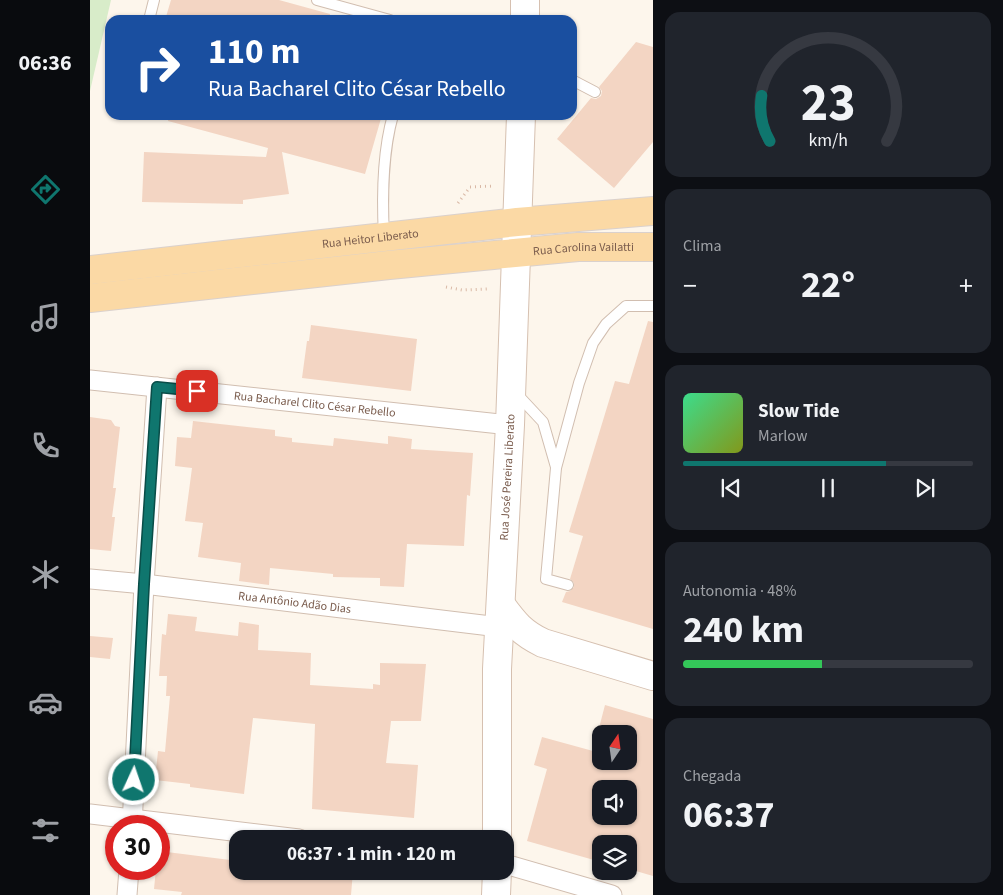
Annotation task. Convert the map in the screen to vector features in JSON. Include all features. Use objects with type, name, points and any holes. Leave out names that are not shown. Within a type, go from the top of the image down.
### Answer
[{"type":"main road","points":[[525,0],[525,15]]},
{"type":"main road","name":"Rua José Pereira Liberato","points":[[497,830],[497,669],[510,425],[521,120]]},
{"type":"main road","name":"Rua Heitor Liberato","points":[[90,270],[517,222],[653,211]]},
{"type":"main road","name":"Rua Carolina Vailatti","points":[[516,253],[578,247],[653,247]]},
{"type":"main road","points":[[90,298],[516,253]]},
{"type":"main road","points":[[500,616],[528,637],[543,643],[653,676]]},
{"type":"main road","points":[[497,669],[528,648],[543,643]]},
{"type":"main road","points":[[496,895],[497,880]]},
{"type":"street","name":"Rua Bacharel Clito César Rebello","points":[[90,380],[510,425]]},
{"type":"street","points":[[132,815],[144,584],[157,387]]},
{"type":"street","name":"Rua Antônio Adão Dias","points":[[90,579],[500,616]]},
{"type":"street","points":[[90,814],[105,817]]},
{"type":"street","points":[[170,827],[229,832]]},
{"type":"street","points":[[514,867],[612,895]]},
{"type":"street","points":[[127,895],[128,880]]},
{"type":"lane","points":[[150,15],[154,0]]},
{"type":"lane","points":[[317,0],[372,15]]},
{"type":"lane","points":[[577,83],[595,92]]},
{"type":"lane","points":[[384,236],[383,209],[388,140],[392,120]]},
{"type":"lane","points":[[568,585],[546,580],[556,468],[579,383],[593,343],[606,324],[626,306],[653,306]]},
{"type":"lane","points":[[511,387],[544,422],[556,468]]},
{"type":"path","points":[[455,207],[470,187],[518,185]]},
{"type":"green space","points":[[90,0],[111,0],[108,15],[105,15],[105,26],[90,91]]},
{"type":"building","points":[[171,0],[279,0],[330,14],[330,15],[166,15]]},
{"type":"building","points":[[636,42],[653,47],[653,142],[614,188],[557,139],[573,120],[577,120],[577,115],[591,98],[596,99],[601,96],[602,91],[599,87]]},
{"type":"building","points":[[381,120],[365,174],[282,152],[289,194],[243,200],[243,204],[142,202],[144,152],[266,157],[268,148],[168,121]]},
{"type":"building","points":[[648,321],[653,322],[653,629],[562,602],[566,592],[574,587],[574,583],[570,579],[583,536],[569,532],[615,381],[629,384]]},
{"type":"building","points":[[311,325],[417,339],[411,391],[302,378]]},
{"type":"building","points":[[90,417],[111,420],[115,426],[120,427],[113,488],[116,488],[112,517],[115,517],[111,551],[90,549]]},
{"type":"building","points":[[193,421],[275,430],[275,436],[292,438],[292,442],[333,446],[334,438],[388,444],[388,436],[412,439],[411,449],[473,453],[470,496],[467,495],[464,546],[407,544],[404,587],[380,586],[380,578],[333,577],[333,574],[270,568],[269,585],[239,581],[241,563],[198,557],[203,523],[185,521],[192,468],[175,466],[177,437],[191,438]]},
{"type":"building","points":[[168,614],[197,617],[195,631],[238,636],[239,622],[259,625],[258,650],[311,653],[310,685],[373,689],[373,684],[380,685],[380,663],[426,664],[421,721],[391,721],[386,763],[418,765],[414,818],[312,809],[315,724],[253,718],[244,794],[155,780],[158,751],[165,752],[170,696],[166,696],[167,676],[159,676],[162,634],[166,635]]},
{"type":"building","points":[[90,636],[113,638],[110,659],[90,657]]},
{"type":"building","points":[[605,705],[653,719],[653,876],[637,871],[637,835],[592,835],[592,859],[527,841],[547,769],[534,765],[542,737],[592,751],[592,770],[638,770],[638,725],[600,725]]},
{"type":"building","points":[[170,852],[229,860],[229,880],[352,880],[351,895],[181,895],[182,892],[154,889],[155,880],[170,880]]},
{"type":"route","points":[[134,780],[157,387],[197,391]]}]
